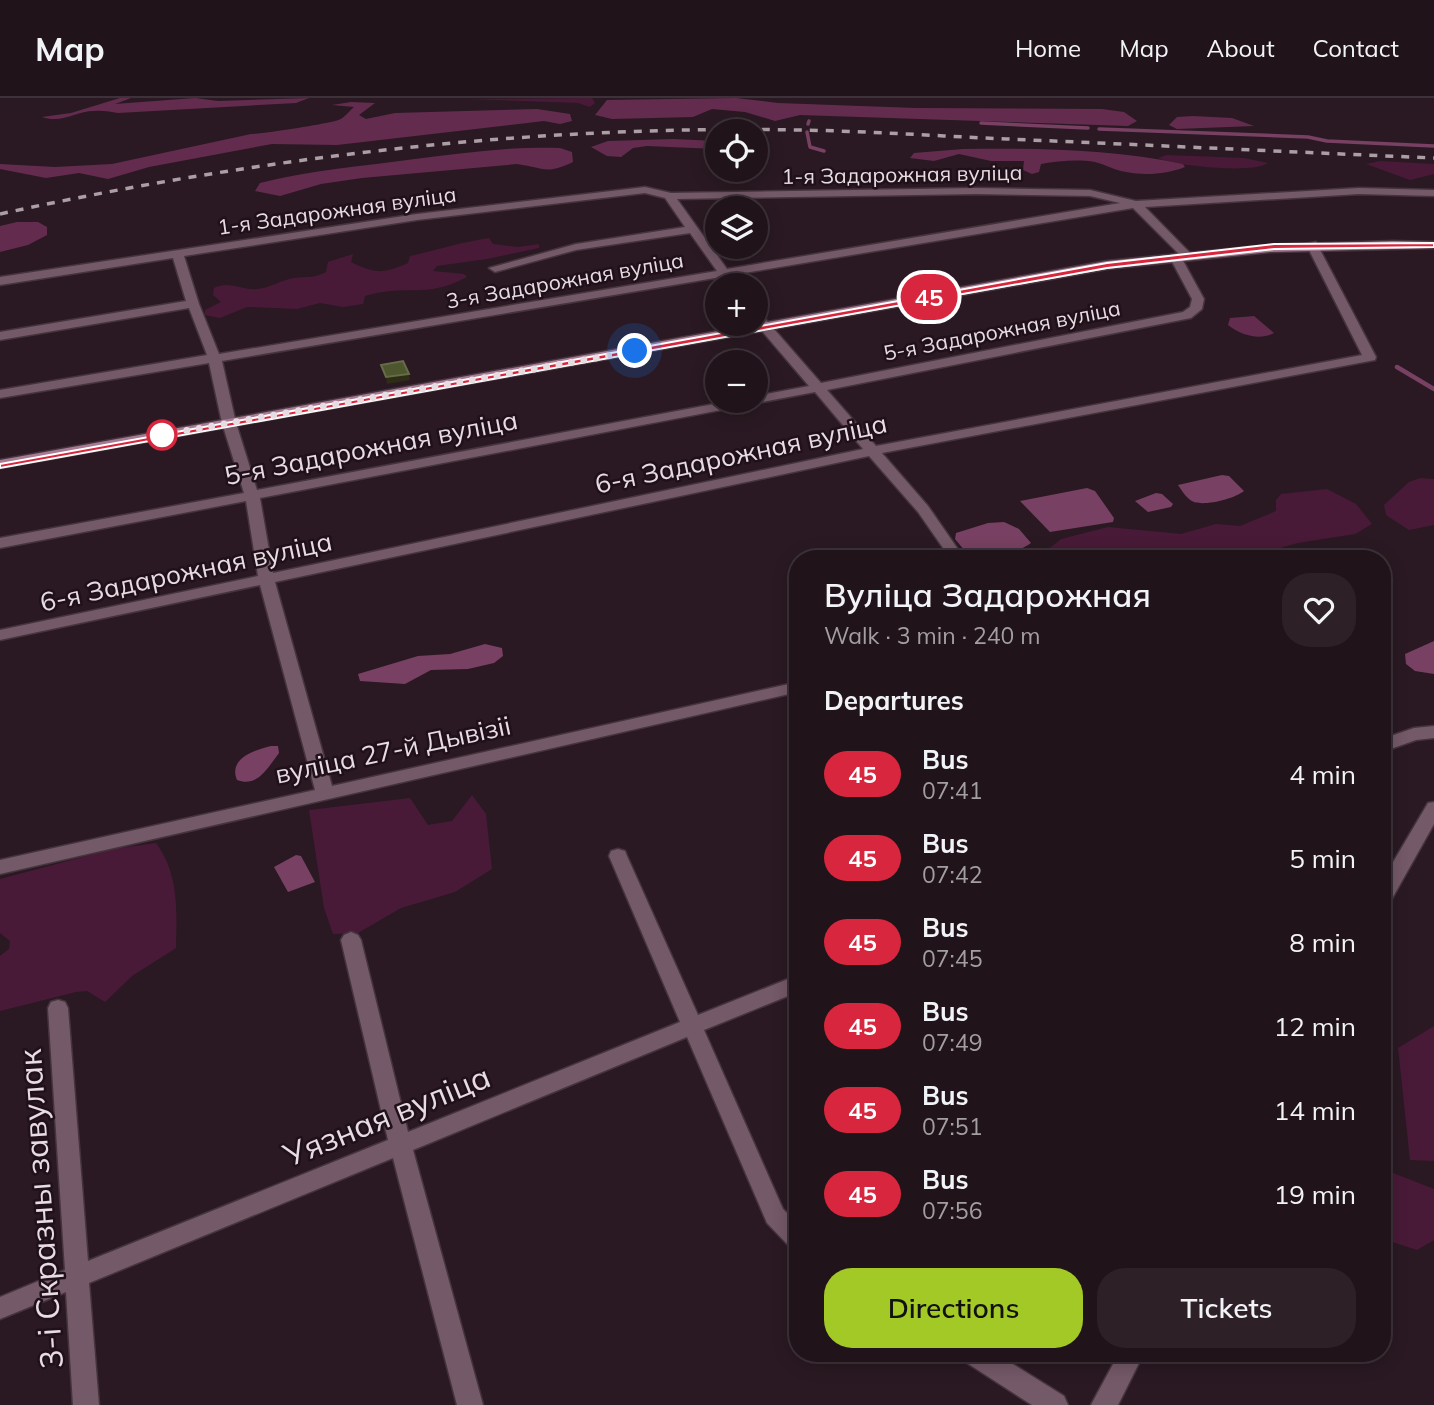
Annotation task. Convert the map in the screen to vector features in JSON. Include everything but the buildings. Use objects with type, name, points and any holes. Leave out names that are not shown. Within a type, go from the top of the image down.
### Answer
[{"type":"main road","points":[[768,327],[1181,255],[1312,244],[1434,245]]},
{"type":"main road","points":[[0,464],[720,336]]},
{"type":"street","name":"1-я Задарожная вуліца","points":[[0,281],[417,217],[645,190],[659,191],[668,196],[976,191],[1090,193],[1136,204],[1359,191],[1434,193]]},
{"type":"street","points":[[668,196],[724,273]]},
{"type":"street","points":[[1136,204],[1181,255]]},
{"type":"street","name":"3-я Задарожная вуліца","points":[[724,273],[1136,204]]},
{"type":"street","points":[[495,268],[576,247],[691,229]]},
{"type":"street","name":"6-я Задарожная вуліца","points":[[0,635],[267,581],[872,451],[1370,357],[1312,244]]},
{"type":"street","points":[[178,254],[193,304],[215,359],[229,423],[252,496],[267,581],[324,791]]},
{"type":"street","name":"5-я Задарожная вуліца","points":[[768,398],[1187,315],[1196,309],[1198,299],[1181,255]]},
{"type":"street","name":"3-я Задарожная вуліца","points":[[0,394],[705,276]]},
{"type":"street","points":[[0,336],[193,304]]},
{"type":"street","points":[[768,331],[923,509],[951,550]]},
{"type":"street","name":"5-я Задарожная вуліца","points":[[0,543],[705,410]]},
{"type":"street","name":"вуліца 27-й Дывізіі","points":[[0,867],[324,791],[789,689]]},
{"type":"street","points":[[1391,743],[1414,734],[1434,735]]},
{"type":"street","points":[[1391,882],[1434,808]]},
{"type":"street","points":[[618,856],[775,1216],[789,1231]]},
{"type":"street","points":[[352,940],[400,1144],[470,1405]]},
{"type":"street","name":"Уязная вуліца","points":[[0,1308],[789,987]]},
{"type":"street","name":"3-і Скразны завулак","points":[[58,1008],[86,1405]]},
{"type":"street","points":[[987,1362],[1055,1405]]},
{"type":"street","points":[[1104,1405],[1127,1362]]},
{"type":"shaded area","points":[[120,98],[131,98],[115,104],[195,98],[218,101],[309,98],[296,103],[118,113],[97,111],[56,119],[42,117],[71,113]]},
{"type":"shaded area","points":[[592,98],[595,103],[590,107],[578,103],[464,99]]},
{"type":"shaded area","points":[[736,98],[778,103],[916,108],[1102,109],[1124,112],[1137,121],[1128,126],[800,115],[775,121],[745,112],[712,109],[693,117],[612,119],[595,115],[607,100]]},
{"type":"shaded area","points":[[351,102],[375,103],[359,115],[366,119],[395,113],[537,109],[570,114],[572,121],[560,124],[544,121],[337,145],[272,144],[149,167],[108,179],[79,173],[46,178],[0,169],[0,164],[55,167],[112,164],[251,134],[336,121],[354,107],[332,105]]},
{"type":"shaded area","points":[[1177,117],[1232,118],[1254,126],[1177,129],[1169,125]]},
{"type":"shaded area","points":[[705,140],[705,148],[647,146],[633,148],[621,157],[607,156],[591,147],[608,141]]},
{"type":"shaded area","points":[[560,148],[572,152],[573,162],[551,169],[517,164],[362,178],[321,184],[280,196],[255,191],[260,183],[338,169],[488,150]]},
{"type":"shaded area","points":[[963,149],[1101,152],[1156,159],[1183,164],[1185,167],[1161,173],[1137,174],[1095,162],[1068,161],[1041,164],[1039,172],[1032,174],[1023,170],[1024,161],[991,161],[959,154],[934,161],[910,158],[914,153]]},
{"type":"shaded area","points":[[1167,155],[1244,158],[1268,163],[1247,168],[1214,168],[1158,158]]},
{"type":"shaded area","points":[[1380,161],[1434,164],[1434,174],[1410,180],[1366,164]]},
{"type":"shaded area","points":[[17,222],[38,222],[47,227],[47,235],[28,245],[0,252],[0,226]]},
{"type":"shaded area","points":[[489,238],[493,244],[518,247],[539,244],[539,248],[437,266],[433,271],[464,274],[467,277],[439,288],[379,292],[365,296],[363,304],[343,307],[320,303],[297,309],[247,307],[220,318],[205,315],[205,310],[221,302],[213,295],[214,288],[220,286],[257,289],[289,279],[317,276],[326,272],[328,262],[353,254],[351,262],[367,269],[385,271],[408,263],[410,256]]},
{"type":"shaded area","points":[[1254,316],[1274,333],[1262,337],[1250,336],[1228,325],[1230,318]]},
{"type":"shaded area","points":[[1222,475],[1229,476],[1244,491],[1219,501],[1199,503],[1189,499],[1178,485]]},
{"type":"shaded area","points":[[1420,478],[1434,479],[1434,525],[1409,530],[1386,515],[1384,505],[1409,482]]},
{"type":"shaded area","points":[[1087,488],[1095,491],[1114,518],[1113,522],[1050,532],[1020,501]]},
{"type":"shaded area","points":[[1327,489],[1356,504],[1372,524],[1355,534],[1273,550],[1047,550],[1061,539],[1108,527],[1181,534],[1216,524],[1240,526],[1276,511],[1276,500],[1281,494]]},
{"type":"shaded area","points":[[1156,493],[1162,494],[1173,504],[1171,507],[1148,512],[1135,501]]},
{"type":"shaded area","points":[[1004,522],[1019,529],[1031,543],[1018,550],[964,550],[955,539],[956,533],[988,523]]},
{"type":"shaded area","points":[[1434,641],[1434,674],[1415,671],[1406,664],[1405,654]]},
{"type":"shaded area","points":[[485,644],[502,648],[503,656],[494,663],[468,669],[431,670],[405,684],[360,681],[358,674],[418,656],[450,654]]},
{"type":"shaded area","points":[[278,746],[279,753],[262,775],[251,781],[237,780],[236,766],[245,756]]},
{"type":"shaded area","points":[[472,795],[486,814],[492,869],[455,892],[401,908],[358,933],[333,934],[324,908],[309,810],[410,798],[428,825],[452,821]]},
{"type":"shaded area","points":[[156,843],[164,855],[173,880],[176,948],[132,976],[105,1002],[87,991],[0,1011],[0,956],[9,949],[10,941],[0,933],[0,879],[113,849]]},
{"type":"shaded area","points":[[296,855],[301,856],[315,882],[288,892],[274,867]]},
{"type":"shaded area","points":[[1434,1026],[1434,1161],[1410,1160],[1398,1048]]},
{"type":"shaded area","points":[[1391,1172],[1434,1189],[1434,1240],[1417,1250],[1391,1242]]},
{"type":"waterway","points":[[981,123],[1088,128]]},
{"type":"waterway","points":[[1099,129],[1308,137],[1327,141],[1434,146]]},
{"type":"waterway","points":[[807,132],[810,147],[824,151]]},
{"type":"waterway","points":[[1397,367],[1434,389]]},
{"type":"railway","points":[[0,214],[197,176],[296,161],[496,139],[597,133],[697,130],[823,131],[1434,158]]},
{"type":"bus line","name":"45","points":[[0,464],[1107,265],[1312,244],[1434,245]]},
{"type":"route","points":[[162,435],[635,351]]}]
